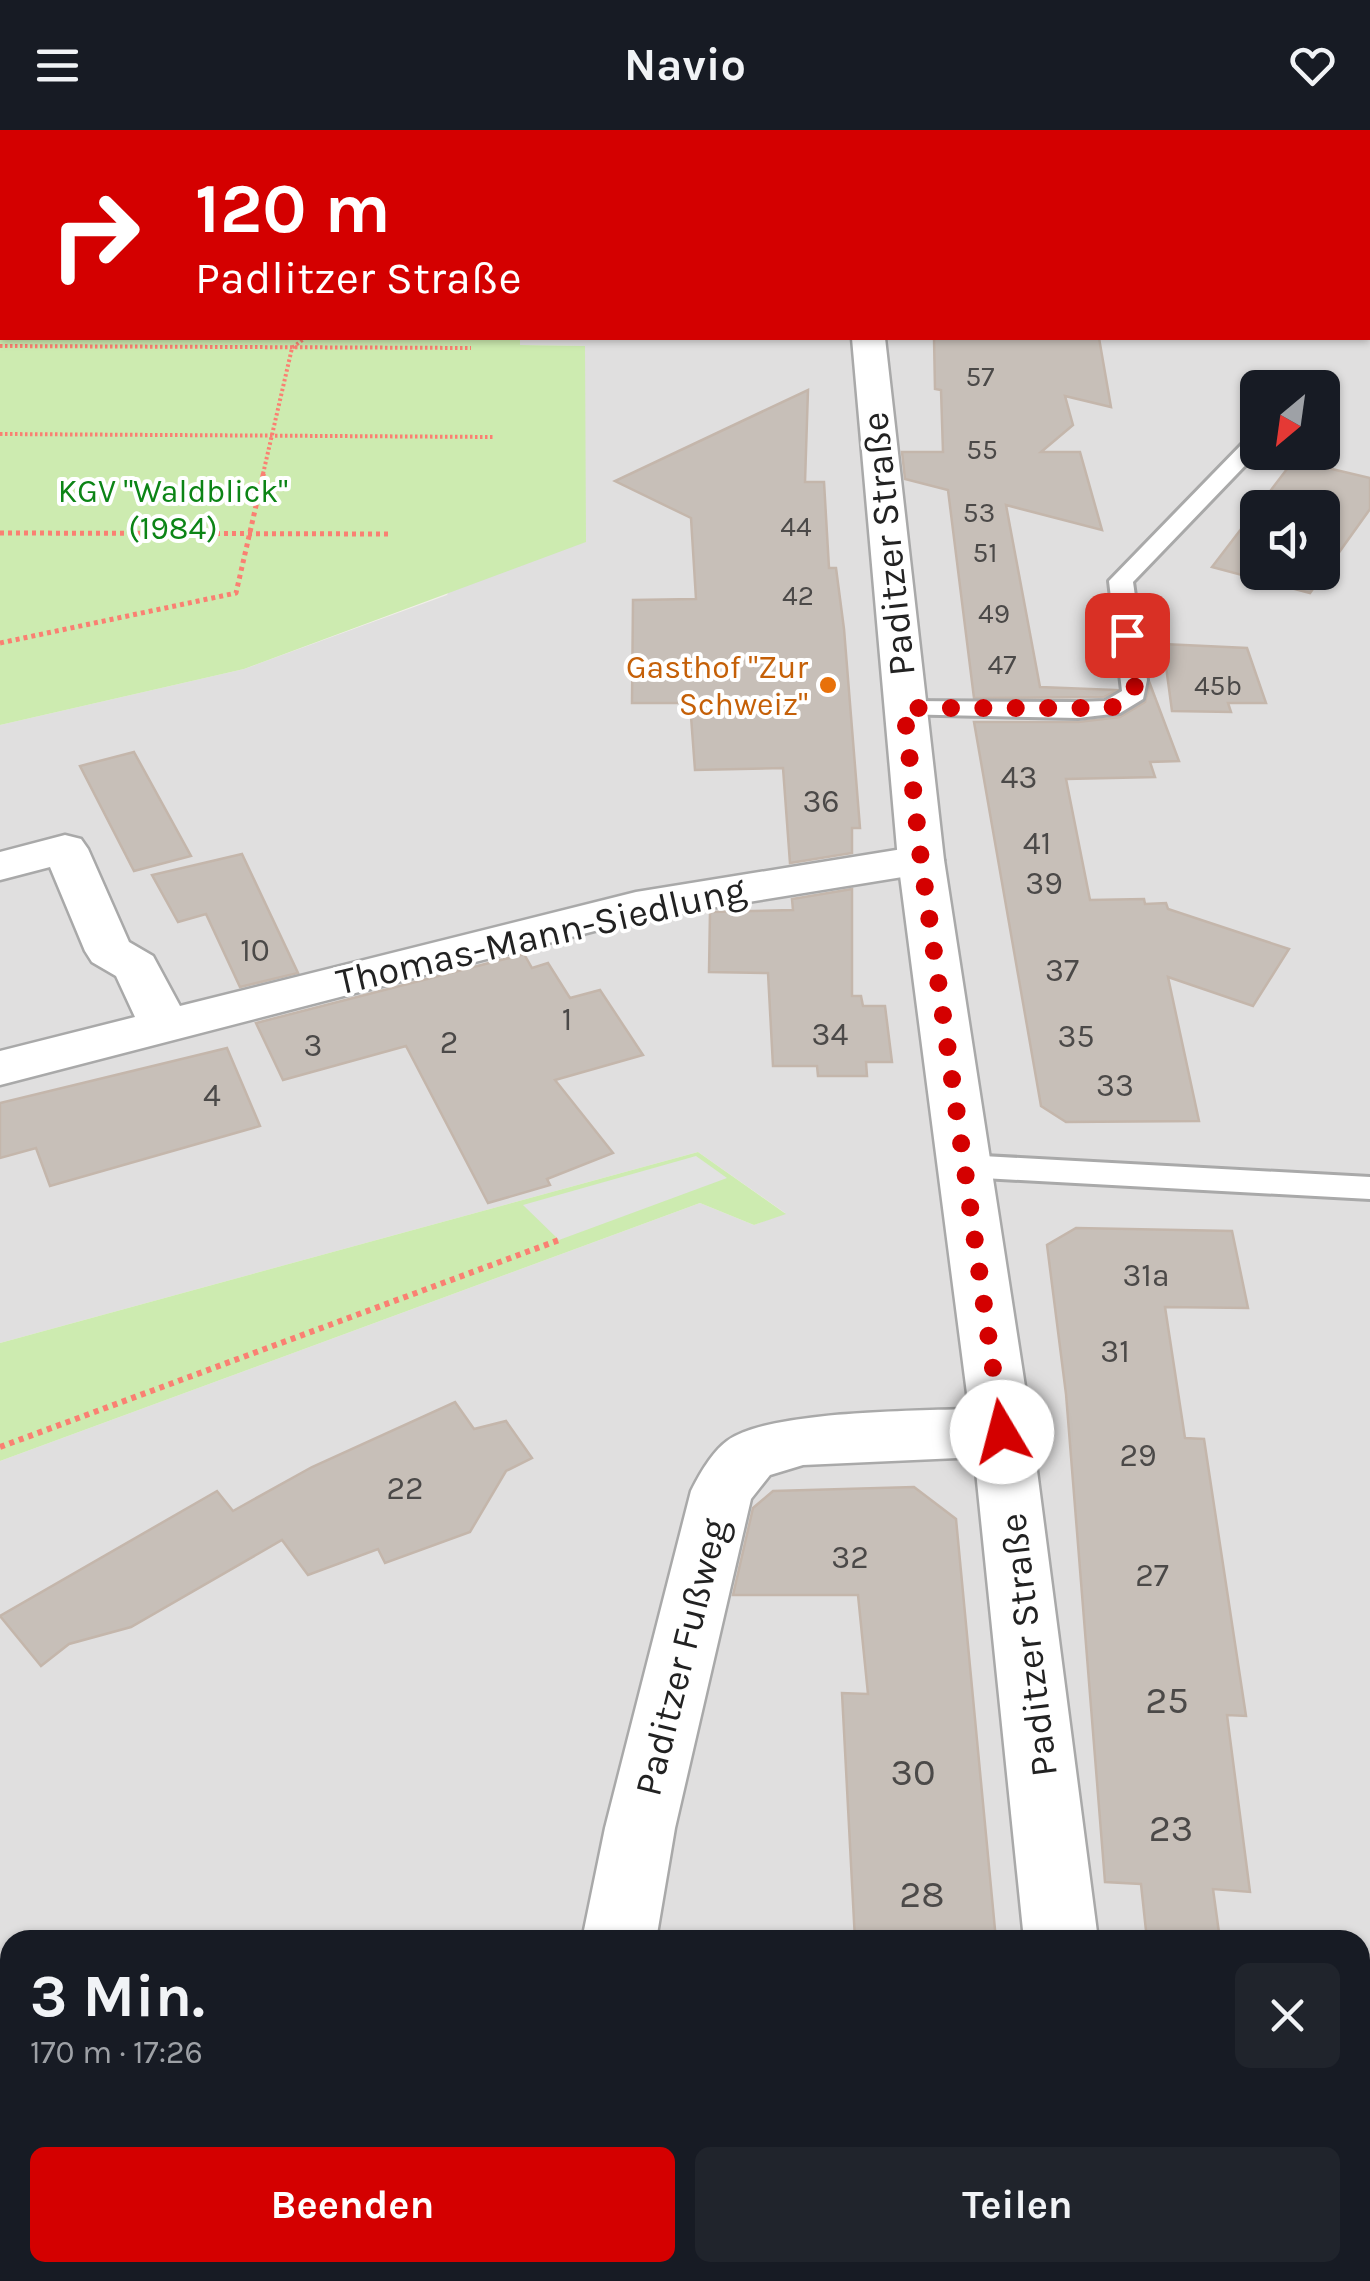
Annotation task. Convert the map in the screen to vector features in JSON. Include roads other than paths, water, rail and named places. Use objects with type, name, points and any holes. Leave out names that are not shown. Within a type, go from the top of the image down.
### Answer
[{"type":"street","name":"Paditzer Straße","points":[[868,340],[921,860],[1002,1432],[1060,1930]]},
{"type":"street","points":[[0,866],[65,850],[109,951],[136,967],[163,1023]]},
{"type":"street","name":"Thomas-Mann-Siedlung","points":[[0,1068],[163,1023],[636,906],[921,860]]},
{"type":"street","name":"Paditzer Fußweg","points":[[621,1930],[640,1828],[722,1491],[749,1457],[803,1441],[1002,1432]]},
{"type":"lane","points":[[904,708],[1111,708],[1134,694],[1136,672],[1118,598],[1121,581],[1240,457]]},
{"type":"lane","points":[[965,1166],[1370,1188]]},
{"type":"place","name":"Gasthof \"Zur Schweiz\"","points":[[828,685]]},
{"type":"park label","name":"KGV \"Waldblick\" (1984)","points":[[173,510]]}]
